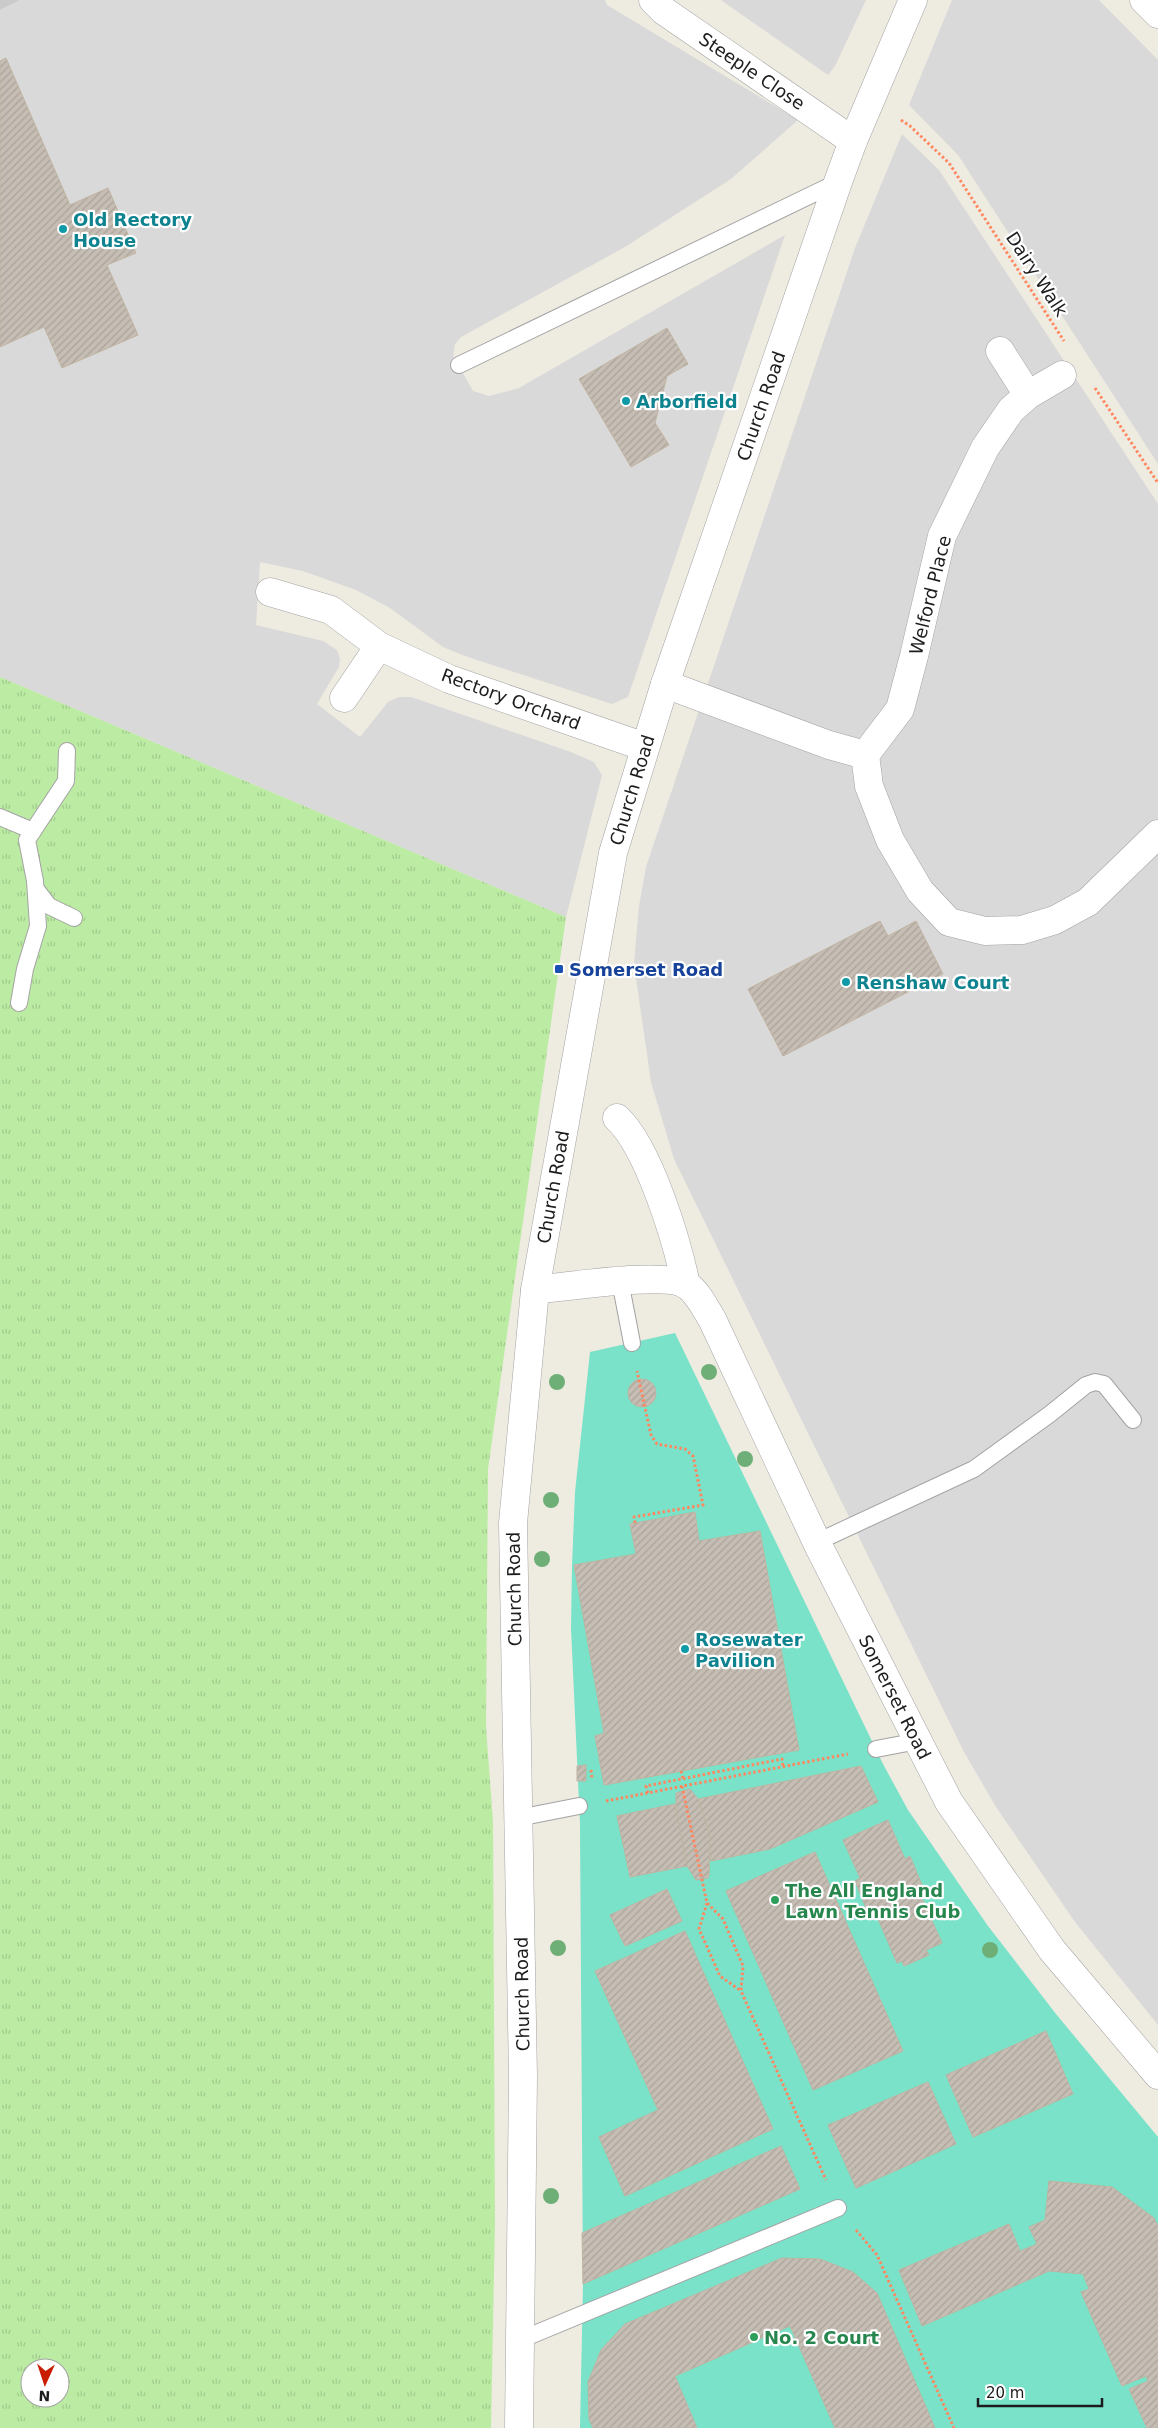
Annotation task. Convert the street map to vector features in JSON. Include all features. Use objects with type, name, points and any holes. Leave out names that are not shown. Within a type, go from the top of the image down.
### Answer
[{"type":"street","name":"Steeple Close","points":[[653,0],[664,11],[853,141]]},
{"type":"street","name":"Church Road","points":[[519,2428],[523,2077],[513,1523],[535,1290],[613,853],[666,684],[838,182],[870,100],[914,0]]},
{"type":"street","points":[[1144,0],[1158,14]]},
{"type":"street","points":[[1000,352],[1028,395]]},
{"type":"street","name":"Welford Place","points":[[866,755],[900,709],[942,536],[984,448],[1011,410],[1028,395],[1062,375]]},
{"type":"street","name":"Rectory Orchard","points":[[270,592],[331,610],[379,646],[449,679],[645,747]]},
{"type":"street","points":[[344,698],[379,646]]},
{"type":"street","points":[[666,684],[829,745],[866,755],[869,786],[890,840],[920,891],[949,922],[985,931],[1022,930],[1054,920],[1088,902],[1158,834]]},
{"type":"street","name":"Somerset Road","points":[[617,1118],[630,1129],[646,1164],[678,1245],[686,1285],[712,1319],[816,1542],[949,1802],[1052,1950],[1158,2075]]},
{"type":"street","points":[[535,1290],[620,1281],[662,1279],[686,1285]]},
{"type":"lane","points":[[459,365],[838,182]]},
{"type":"lane","points":[[18,1003],[25,969],[38,926],[36,889],[27,840],[66,782],[67,751]]},
{"type":"lane","points":[[0,817],[33,830]]},
{"type":"lane","points":[[36,889],[48,906],[74,918]]},
{"type":"lane","points":[[620,1281],[632,1343]]},
{"type":"lane","points":[[816,1542],[974,1469],[1050,1414],[1086,1385],[1095,1382],[1104,1384],[1133,1420]]},
{"type":"lane","points":[[876,1749],[918,1741]]},
{"type":"lane","points":[[518,1818],[579,1806]]},
{"type":"lane","points":[[520,2340],[838,2208]]},
{"type":"path","name":"Dairy Walk","points":[[870,100],[910,126],[949,164],[1067,345]]},
{"type":"path","points":[[1093,385],[1158,483]]},
{"type":"path","points":[[632,1343],[650,1434],[657,1444],[685,1449],[693,1456],[703,1504],[634,1517],[635,1523]]},
{"type":"path","points":[[579,1806],[876,1749]]},
{"type":"path","points":[[648,1793],[646,1786],[782,1759],[783,1767]]},
{"type":"path","points":[[681,1771],[683,1779]]},
{"type":"path","points":[[682,1786],[707,1903],[699,1929],[720,1976],[741,1991]]},
{"type":"path","points":[[707,1903],[723,1919],[743,1966],[741,1991],[838,2208],[877,2256],[954,2428]]},
{"type":"shaded area","points":[[0,0],[20,0],[0,10]]},
{"type":"shaded area","points":[[20,0],[605,0],[607,5],[798,120],[731,179],[625,247],[461,337],[455,344],[453,356],[473,391],[489,396],[519,388],[785,235],[628,697],[612,704],[465,656],[443,647],[390,608],[356,590],[303,571],[260,562],[256,625],[323,641],[337,650],[340,659],[339,667],[317,704],[360,737],[388,702],[399,697],[411,697],[571,752],[594,762],[602,775],[566,917],[0,677],[0,10]]},
{"type":"shaded area","points":[[721,0],[866,0],[835,66],[828,75]]},
{"type":"shaded area","points":[[952,0],[1099,0],[1158,60],[1158,464],[958,155],[909,105]]},
{"type":"shaded area","points":[[902,134],[939,170],[1158,504],[1158,2025],[1075,1922],[996,1807],[964,1752],[674,1159],[651,1082],[634,964],[639,906],[646,867],[855,248]]},
{"type":"green space","points":[[0,677],[566,917],[488,1469],[486,1727],[493,1821],[495,2223],[491,2428],[0,2428]]},
{"type":"green space","name":"The All England Lawn Tennis Club","points":[[675,1333],[883,1764],[908,1810],[988,1926],[1056,2014],[1158,2137],[1158,2428],[580,2428],[583,2284],[580,1824],[571,1628],[575,1492],[590,1352]]},
{"type":"building","name":"Old Rectory House","points":[[6,58],[70,205],[108,188],[136,253],[107,265],[138,335],[62,368],[44,327],[0,347],[0,61]]},
{"type":"building","name":"Arborfield","points":[[667,328],[688,364],[667,376],[655,423],[669,445],[631,467],[579,379]]},
{"type":"building","name":"Renshaw Court","points":[[880,921],[888,936],[916,921],[943,974],[783,1056],[748,989]]},
{"type":"building","points":[[642,1379],[652,1383],[656,1393],[652,1403],[642,1407],[632,1403],[628,1393],[632,1383]]},
{"type":"building","name":"Rosewater Pavilion","points":[[695,1512],[699,1541],[760,1531],[799,1750],[604,1785],[595,1736],[604,1733],[574,1565],[636,1554],[630,1524]]},
{"type":"building","points":[[586,1765],[586,1781],[577,1781],[577,1766]]},
{"type":"building","points":[[861,1766],[878,1802],[770,1849],[711,1861],[698,1799]]},
{"type":"building","points":[[690,1789],[698,1799],[710,1836],[709,1875],[708,1878],[696,1880],[687,1866],[676,1831],[676,1793]]},
{"type":"building","points":[[675,1804],[687,1866],[630,1877],[617,1816]]},
{"type":"building","points":[[888,1820],[905,1859],[910,1856],[922,1885],[917,1887],[942,1943],[926,1950],[929,1955],[904,1966],[902,1961],[897,1963],[872,1905],[866,1908],[855,1881],[860,1878],[843,1840]]},
{"type":"building","points":[[815,1852],[903,2051],[813,2090],[726,1891]]},
{"type":"building","points":[[667,1889],[682,1921],[625,1946],[610,1915]]},
{"type":"building","points":[[685,1931],[773,2129],[625,2196],[599,2137],[658,2110],[595,1971]]},
{"type":"building","points":[[1046,2031],[1073,2094],[973,2137],[946,2075]]},
{"type":"building","points":[[928,2082],[956,2144],[856,2188],[828,2125]]},
{"type":"building","points":[[781,2146],[800,2189],[583,2284],[582,2233]]},
{"type":"building","points":[[1049,2181],[1112,2187],[1154,2218],[1158,2226],[1158,2428],[1147,2428],[1129,2389],[1148,2381],[1146,2376],[1122,2386],[1081,2292],[1089,2289],[1083,2274],[1049,2271],[922,2326],[899,2270],[1009,2224],[1020,2251],[1037,2244],[1029,2227],[1045,2220]]},
{"type":"building","name":"No. 2 Court","points":[[782,2258],[820,2259],[853,2272],[877,2293],[935,2428],[835,2428],[790,2326],[675,2376],[697,2428],[593,2428],[589,2419],[588,2382],[601,2350],[625,2324]]},
{"type":"place","name":"Old Rectory House","points":[[63,229]]},
{"type":"place","name":"Arborfield","points":[[626,401]]},
{"type":"place","name":"Somerset Road","points":[[559,969]]},
{"type":"place","name":"Renshaw Court","points":[[846,982]]},
{"type":"place","name":"Rosewater Pavilion","points":[[685,1649]]},
{"type":"place","name":"The All England Lawn Tennis Club","points":[[775,1900]]},
{"type":"place","name":"No. 2 Court","points":[[754,2337]]}]
